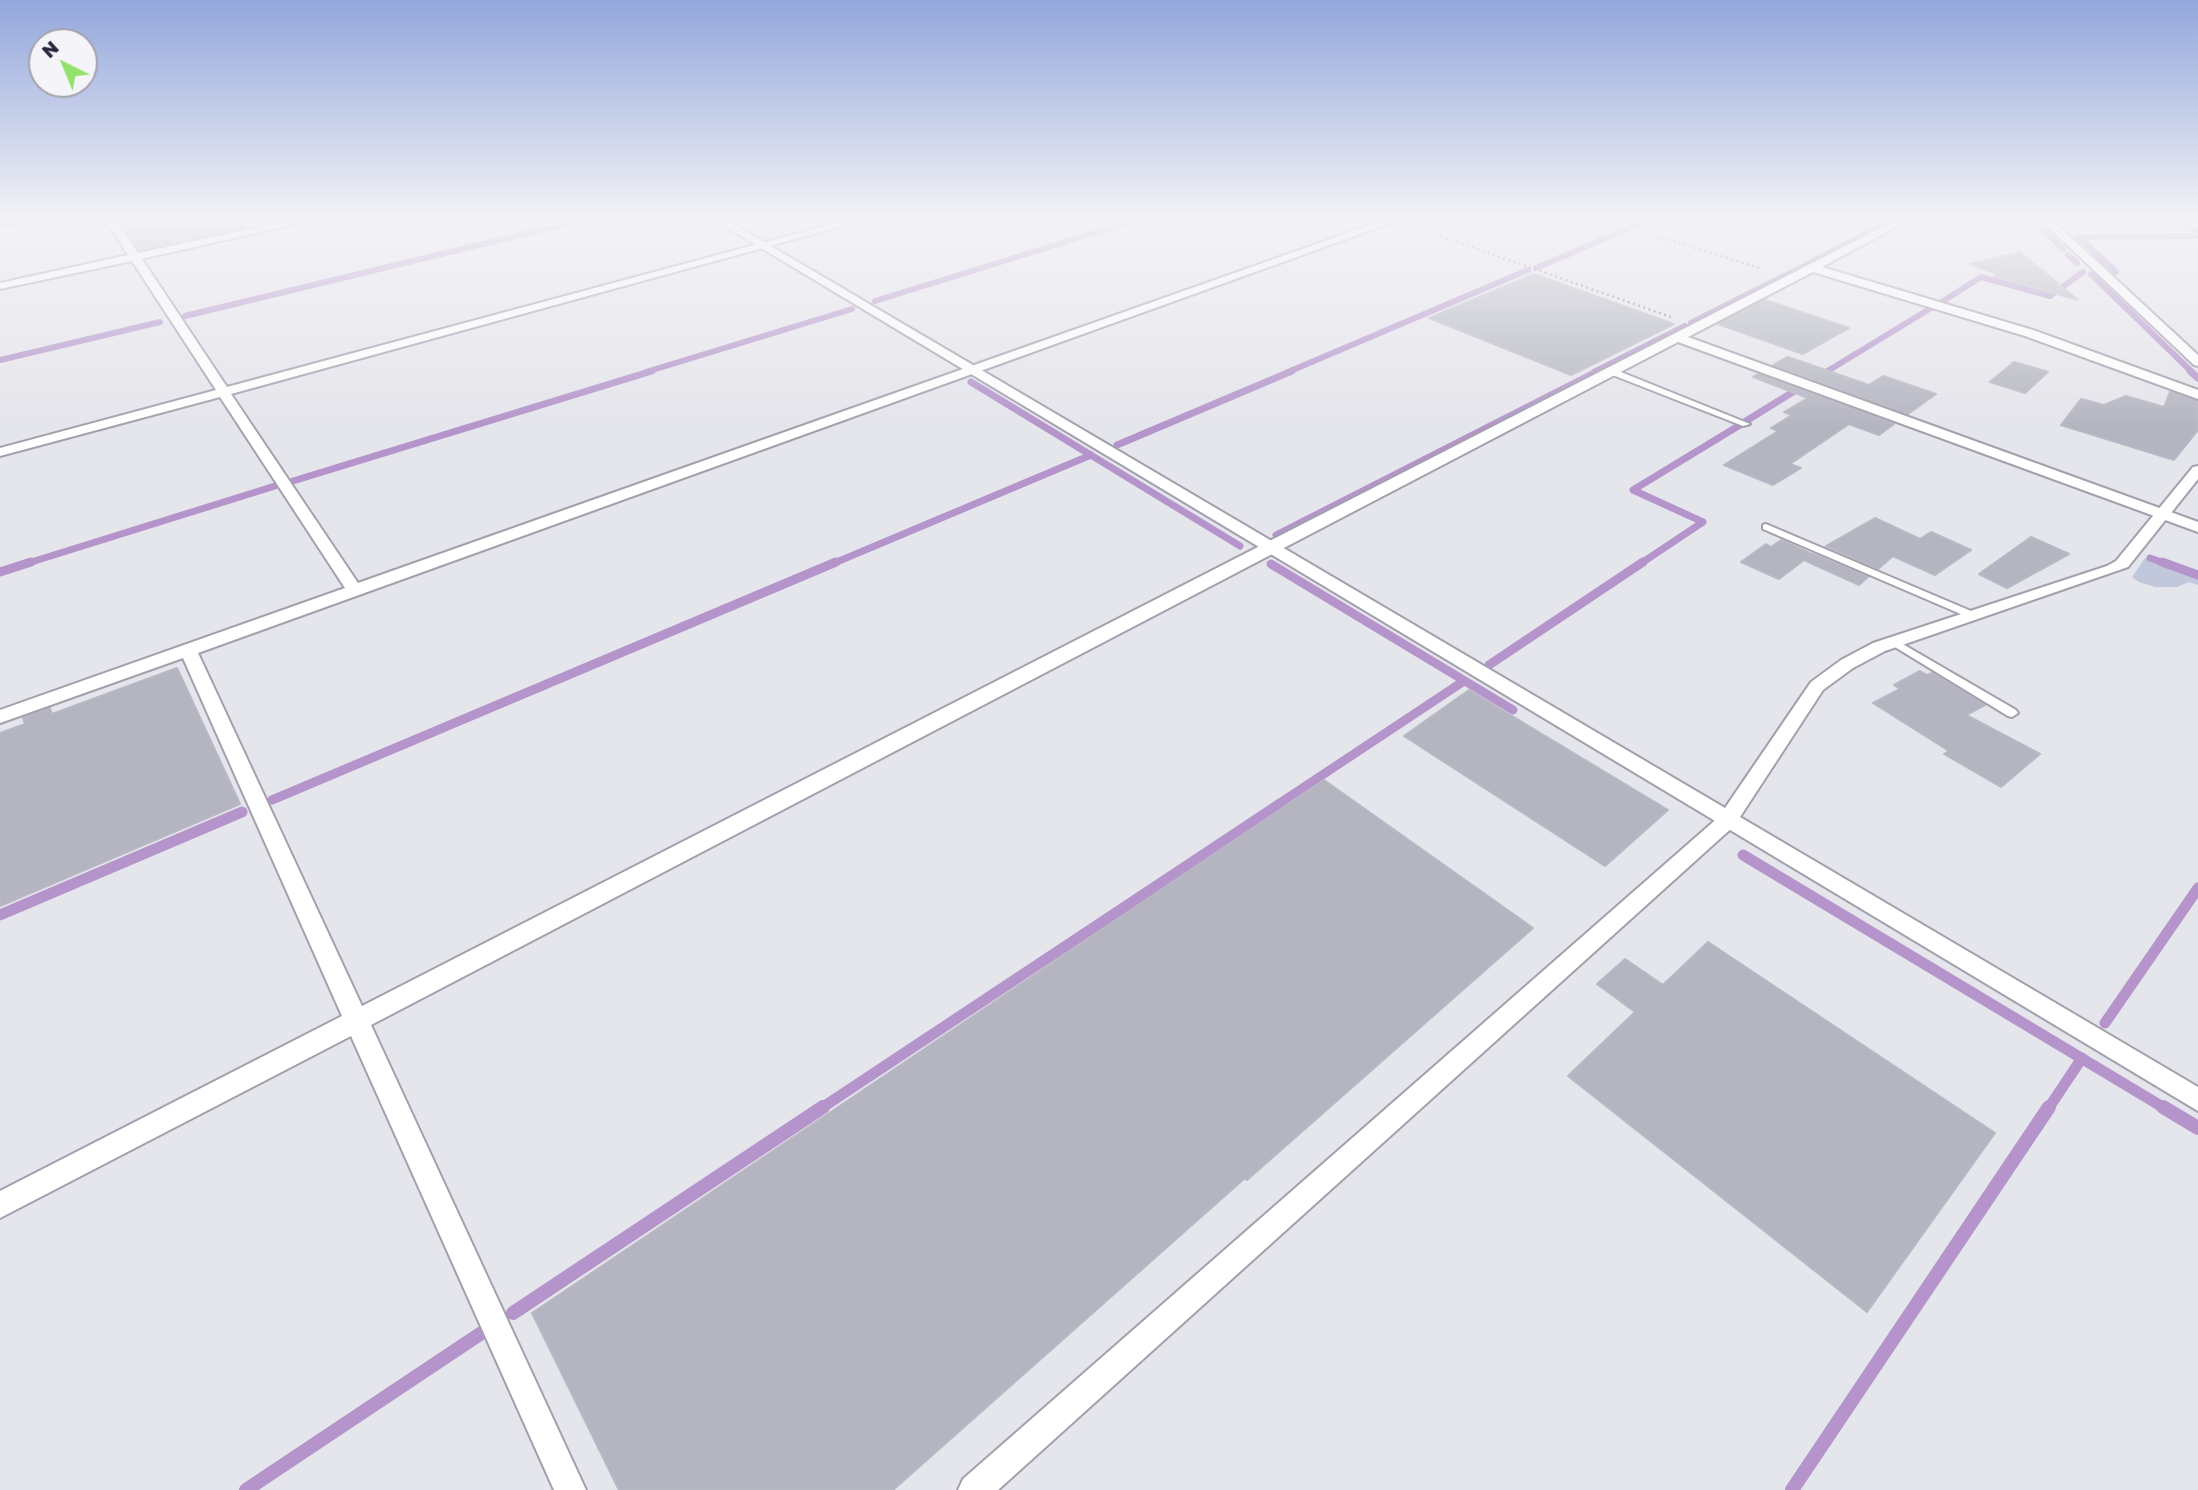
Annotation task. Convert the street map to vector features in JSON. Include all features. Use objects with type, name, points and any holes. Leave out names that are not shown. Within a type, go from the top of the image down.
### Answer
[{"type":"street","points":[[155,289],[354,590]]},
{"type":"street","points":[[0,452],[606,289]]},
{"type":"street","points":[[835,289],[2198,1100]]},
{"type":"street","points":[[0,716],[1200,289]]},
{"type":"street","points":[[0,1205],[1773,289]]},
{"type":"street","points":[[1882,289],[2029,333],[2198,395]]},
{"type":"street","points":[[2119,289],[2198,362]]},
{"type":"street","points":[[1679,338],[2198,527]]},
{"type":"street","points":[[974,1490],[1727,821],[1817,686],[1847,664],[1894,642],[2122,564],[2198,470]]},
{"type":"street","points":[[188,650],[570,1490]]},
{"type":"lane","points":[[1613,372],[1746,424]]},
{"type":"lane","points":[[1766,527],[1974,616]]},
{"type":"lane","points":[[1894,642],[2012,713]]},
{"type":"path","points":[[1590,289],[1699,327]]},
{"type":"shaded area","points":[[2145,558],[2198,577],[2198,585],[2189,582],[2177,587],[2155,587],[2139,582],[2132,577]]},
{"type":"building","points":[[1499,289],[1575,289],[1674,324],[1571,375],[1429,318]]},
{"type":"building","points":[[2038,289],[2064,289],[2078,300]]},
{"type":"building","points":[[1765,300],[1849,328],[1803,354],[1718,324]]},
{"type":"building","points":[[1788,357],[1869,385],[1883,376],[1936,394],[1908,414],[1773,365]]},
{"type":"building","points":[[2014,362],[2048,372],[2025,393],[1990,382]]},
{"type":"building","points":[[1758,374],[1894,424],[1879,435],[1849,424],[1790,464],[1801,468],[1773,485],[1724,465],[1778,431],[1771,428],[1792,415],[1784,412],[1808,398],[1753,377]]},
{"type":"building","points":[[2170,392],[2198,401],[2198,430],[2174,460],[2061,425],[2081,399],[2104,405],[2126,396],[2164,407]]},
{"type":"building","points":[[1875,518],[1920,539],[1931,532],[1971,550],[1935,575],[1893,556],[1878,569],[1826,546]]},
{"type":"building","points":[[2031,537],[2069,554],[2007,588],[1979,574]]},
{"type":"building","points":[[1781,540],[1812,554],[1809,556],[1813,554],[1868,577],[1859,585],[1804,560],[1779,579],[1741,562],[1766,544],[1771,547]]},
{"type":"building","points":[[177,668],[240,804],[0,906],[0,733],[25,724],[23,718],[50,708],[52,714]]},
{"type":"building","points":[[1920,671],[1927,675],[1932,673],[1985,705],[1966,715],[2040,754],[2001,787],[1944,754],[1949,751],[1873,703],[1900,689],[1894,685]]},
{"type":"building","points":[[1469,690],[1668,810],[1605,866],[1404,736]]},
{"type":"building","points":[[1324,780],[1533,928],[1247,1180],[1245,1178],[893,1490],[619,1490],[532,1313]]},
{"type":"building","points":[[1708,942],[1995,1133],[1867,1312],[1568,1076],[1635,1012],[1597,984],[1625,959],[1663,985]]},
{"type":"waterway","points":[[185,316],[299,289]]},
{"type":"waterway","points":[[875,301],[915,289]]},
{"type":"waterway","points":[[1288,372],[1484,289]]},
{"type":"waterway","points":[[1691,323],[1759,289]]},
{"type":"waterway","points":[[1940,303],[1963,289]]},
{"type":"waterway","points":[[2023,289],[2050,296],[2060,289]]},
{"type":"waterway","points":[[2106,289],[2192,372]]},
{"type":"waterway","points":[[1826,372],[1931,308]]},
{"type":"waterway","points":[[646,372],[852,309]]},
{"type":"waterway","points":[[0,360],[160,322]]},
{"type":"waterway","points":[[1594,372],[1685,326]]},
{"type":"waterway","points":[[293,481],[652,371]]},
{"type":"waterway","points":[[1117,445],[1292,371]]},
{"type":"waterway","points":[[1276,535],[1598,371]]},
{"type":"waterway","points":[[1810,382],[1829,371]]},
{"type":"waterway","points":[[2190,371],[2198,378]]},
{"type":"waterway","points":[[971,382],[1091,455]]},
{"type":"waterway","points":[[1746,421],[1801,387]]},
{"type":"waterway","points":[[1643,562],[1703,522],[1633,490],[1740,425]]},
{"type":"waterway","points":[[832,564],[1091,455]]},
{"type":"waterway","points":[[1091,455],[1240,546]]},
{"type":"waterway","points":[[25,564],[275,486]]},
{"type":"waterway","points":[[2150,558],[2167,564]]},
{"type":"waterway","points":[[0,572],[31,562]]},
{"type":"waterway","points":[[272,800],[836,562]]},
{"type":"waterway","points":[[1489,665],[1643,562]]},
{"type":"waterway","points":[[2162,562],[2198,575]]},
{"type":"waterway","points":[[1271,564],[1513,710]]},
{"type":"waterway","points":[[1277,805],[1464,681]]},
{"type":"waterway","points":[[820,1109],[1280,804]]},
{"type":"waterway","points":[[0,915],[242,812]]},
{"type":"waterway","points":[[1743,855],[2082,1058]]},
{"type":"waterway","points":[[2105,1023],[2198,888]]},
{"type":"waterway","points":[[2048,1109],[2082,1058]]},
{"type":"waterway","points":[[2082,1058],[2166,1109]]},
{"type":"waterway","points":[[513,1313],[823,1107]]},
{"type":"waterway","points":[[1792,1490],[2049,1107]]},
{"type":"waterway","points":[[2163,1107],[2198,1128]]},
{"type":"waterway","points":[[246,1490],[480,1334]]}]
